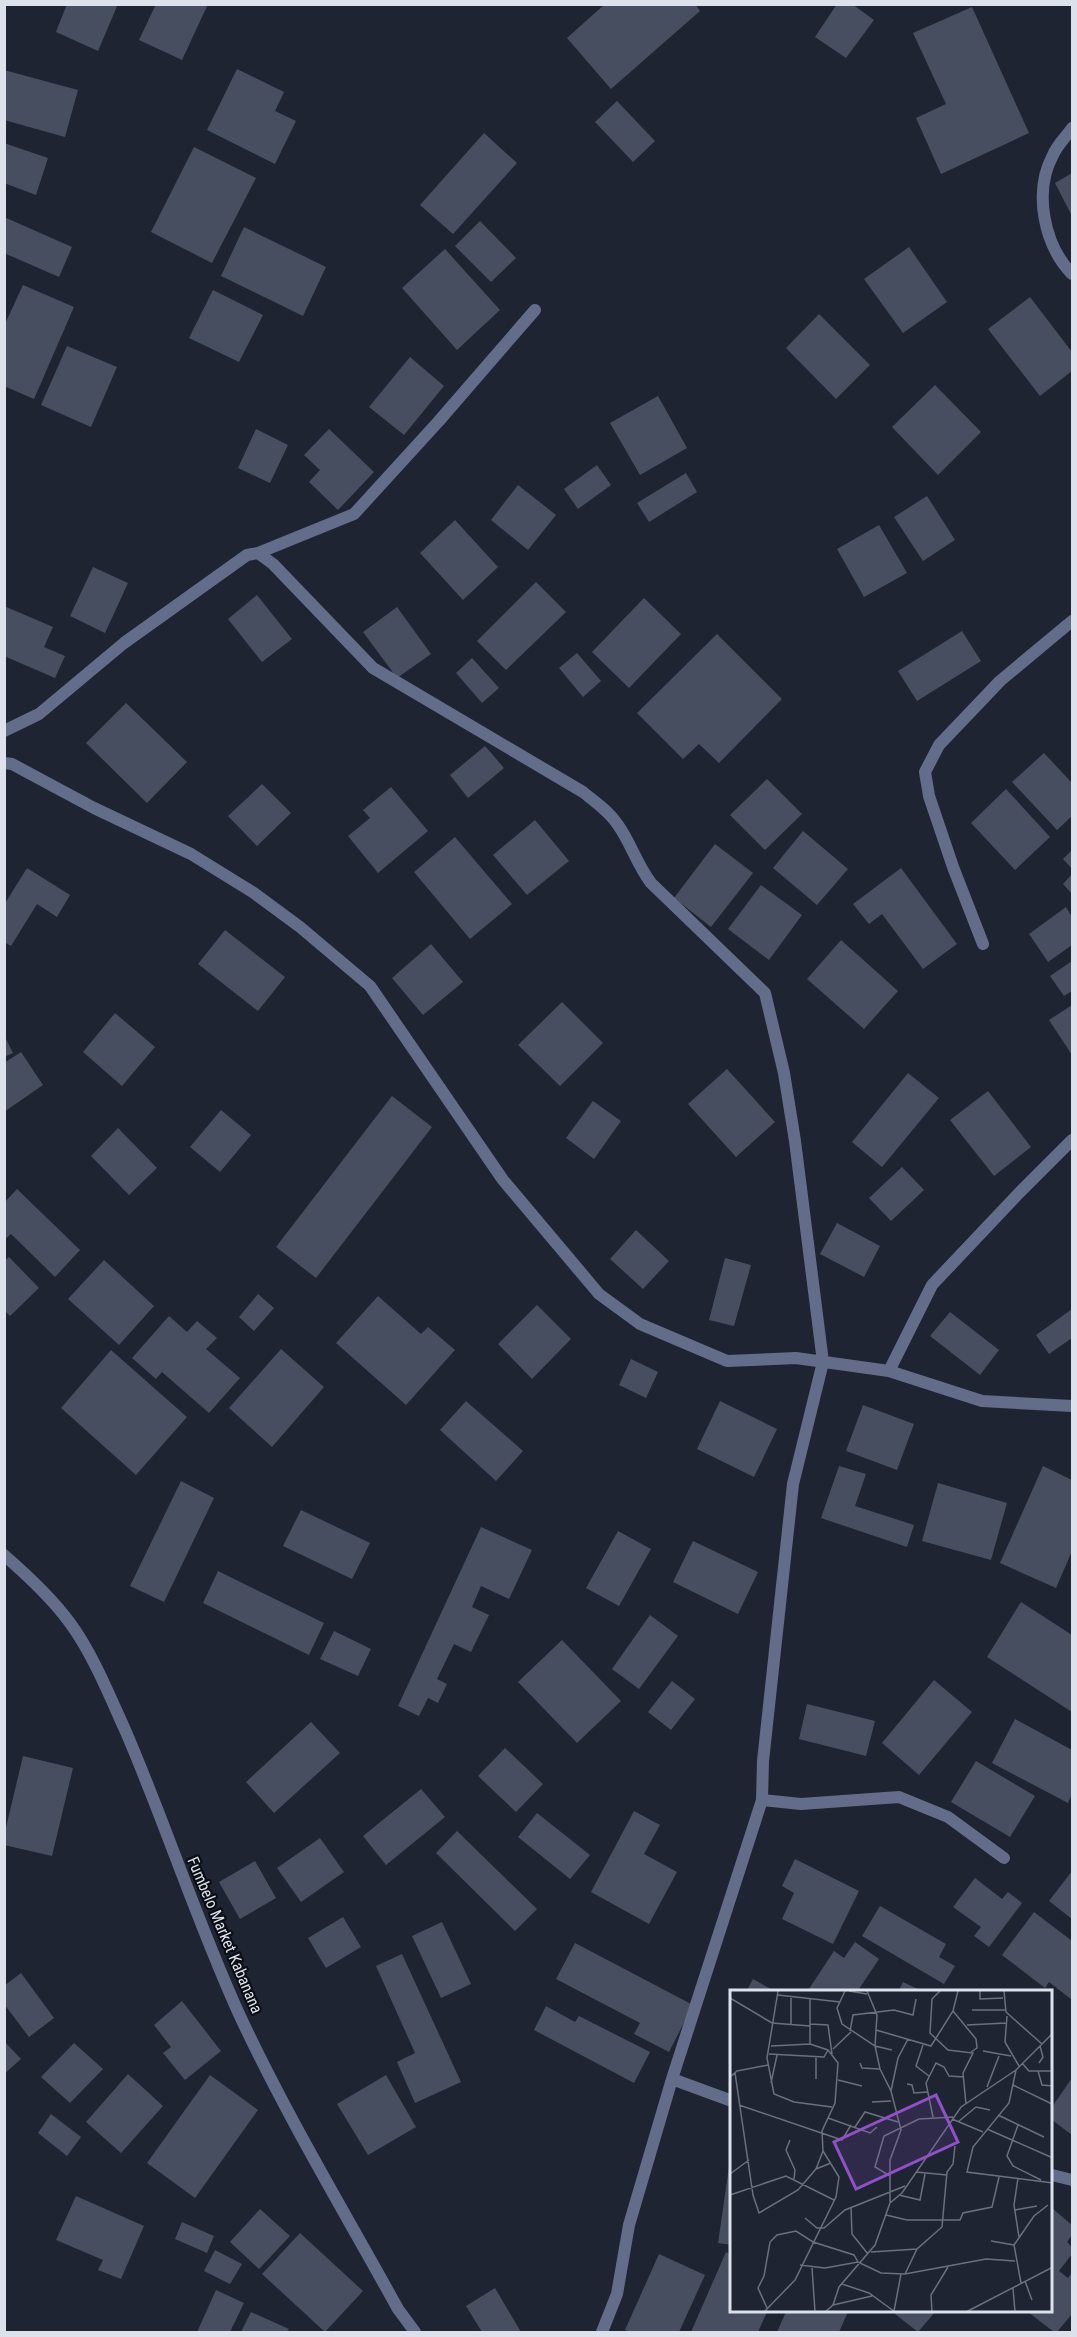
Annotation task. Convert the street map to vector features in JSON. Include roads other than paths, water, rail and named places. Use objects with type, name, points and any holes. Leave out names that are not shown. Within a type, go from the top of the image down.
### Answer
[{"type":"street","points":[[1072,128],[1052,155],[1043,188],[1045,225],[1063,265],[1072,274]]},
{"type":"street","points":[[4,731],[39,714],[124,643],[247,555],[258,553],[354,514],[535,310]]},
{"type":"street","points":[[258,553],[273,564],[373,668],[583,792],[612,816],[620,826],[641,871],[651,883],[765,993],[784,1073],[795,1141],[823,1362],[794,1484],[763,1761],[762,1800],[672,2079],[629,2225],[617,2294],[603,2332]]},
{"type":"street","points":[[983,944],[929,796],[925,772],[939,744],[1000,681],[1072,621]]},
{"type":"street","points":[[4,763],[12,764],[94,808],[190,854],[254,893],[300,927],[370,986],[503,1180],[599,1294],[640,1324],[727,1361],[796,1359],[823,1362],[889,1371],[982,1401],[1072,1407]]},
{"type":"street","points":[[889,1371],[932,1285],[1018,1193],[1072,1140]]},
{"type":"street","name":"Fumbelo Market Kabanana","points":[[4,1555],[26,1574],[70,1624],[105,1685],[240,2014],[291,2115],[398,2309],[415,2332]]},
{"type":"street","points":[[762,1800],[801,1804],[899,1797],[948,1817],[1004,1858]]},
{"type":"street","points":[[672,2079],[730,2100]]},
{"type":"street","points":[[1053,2175],[1072,2180]]}]
